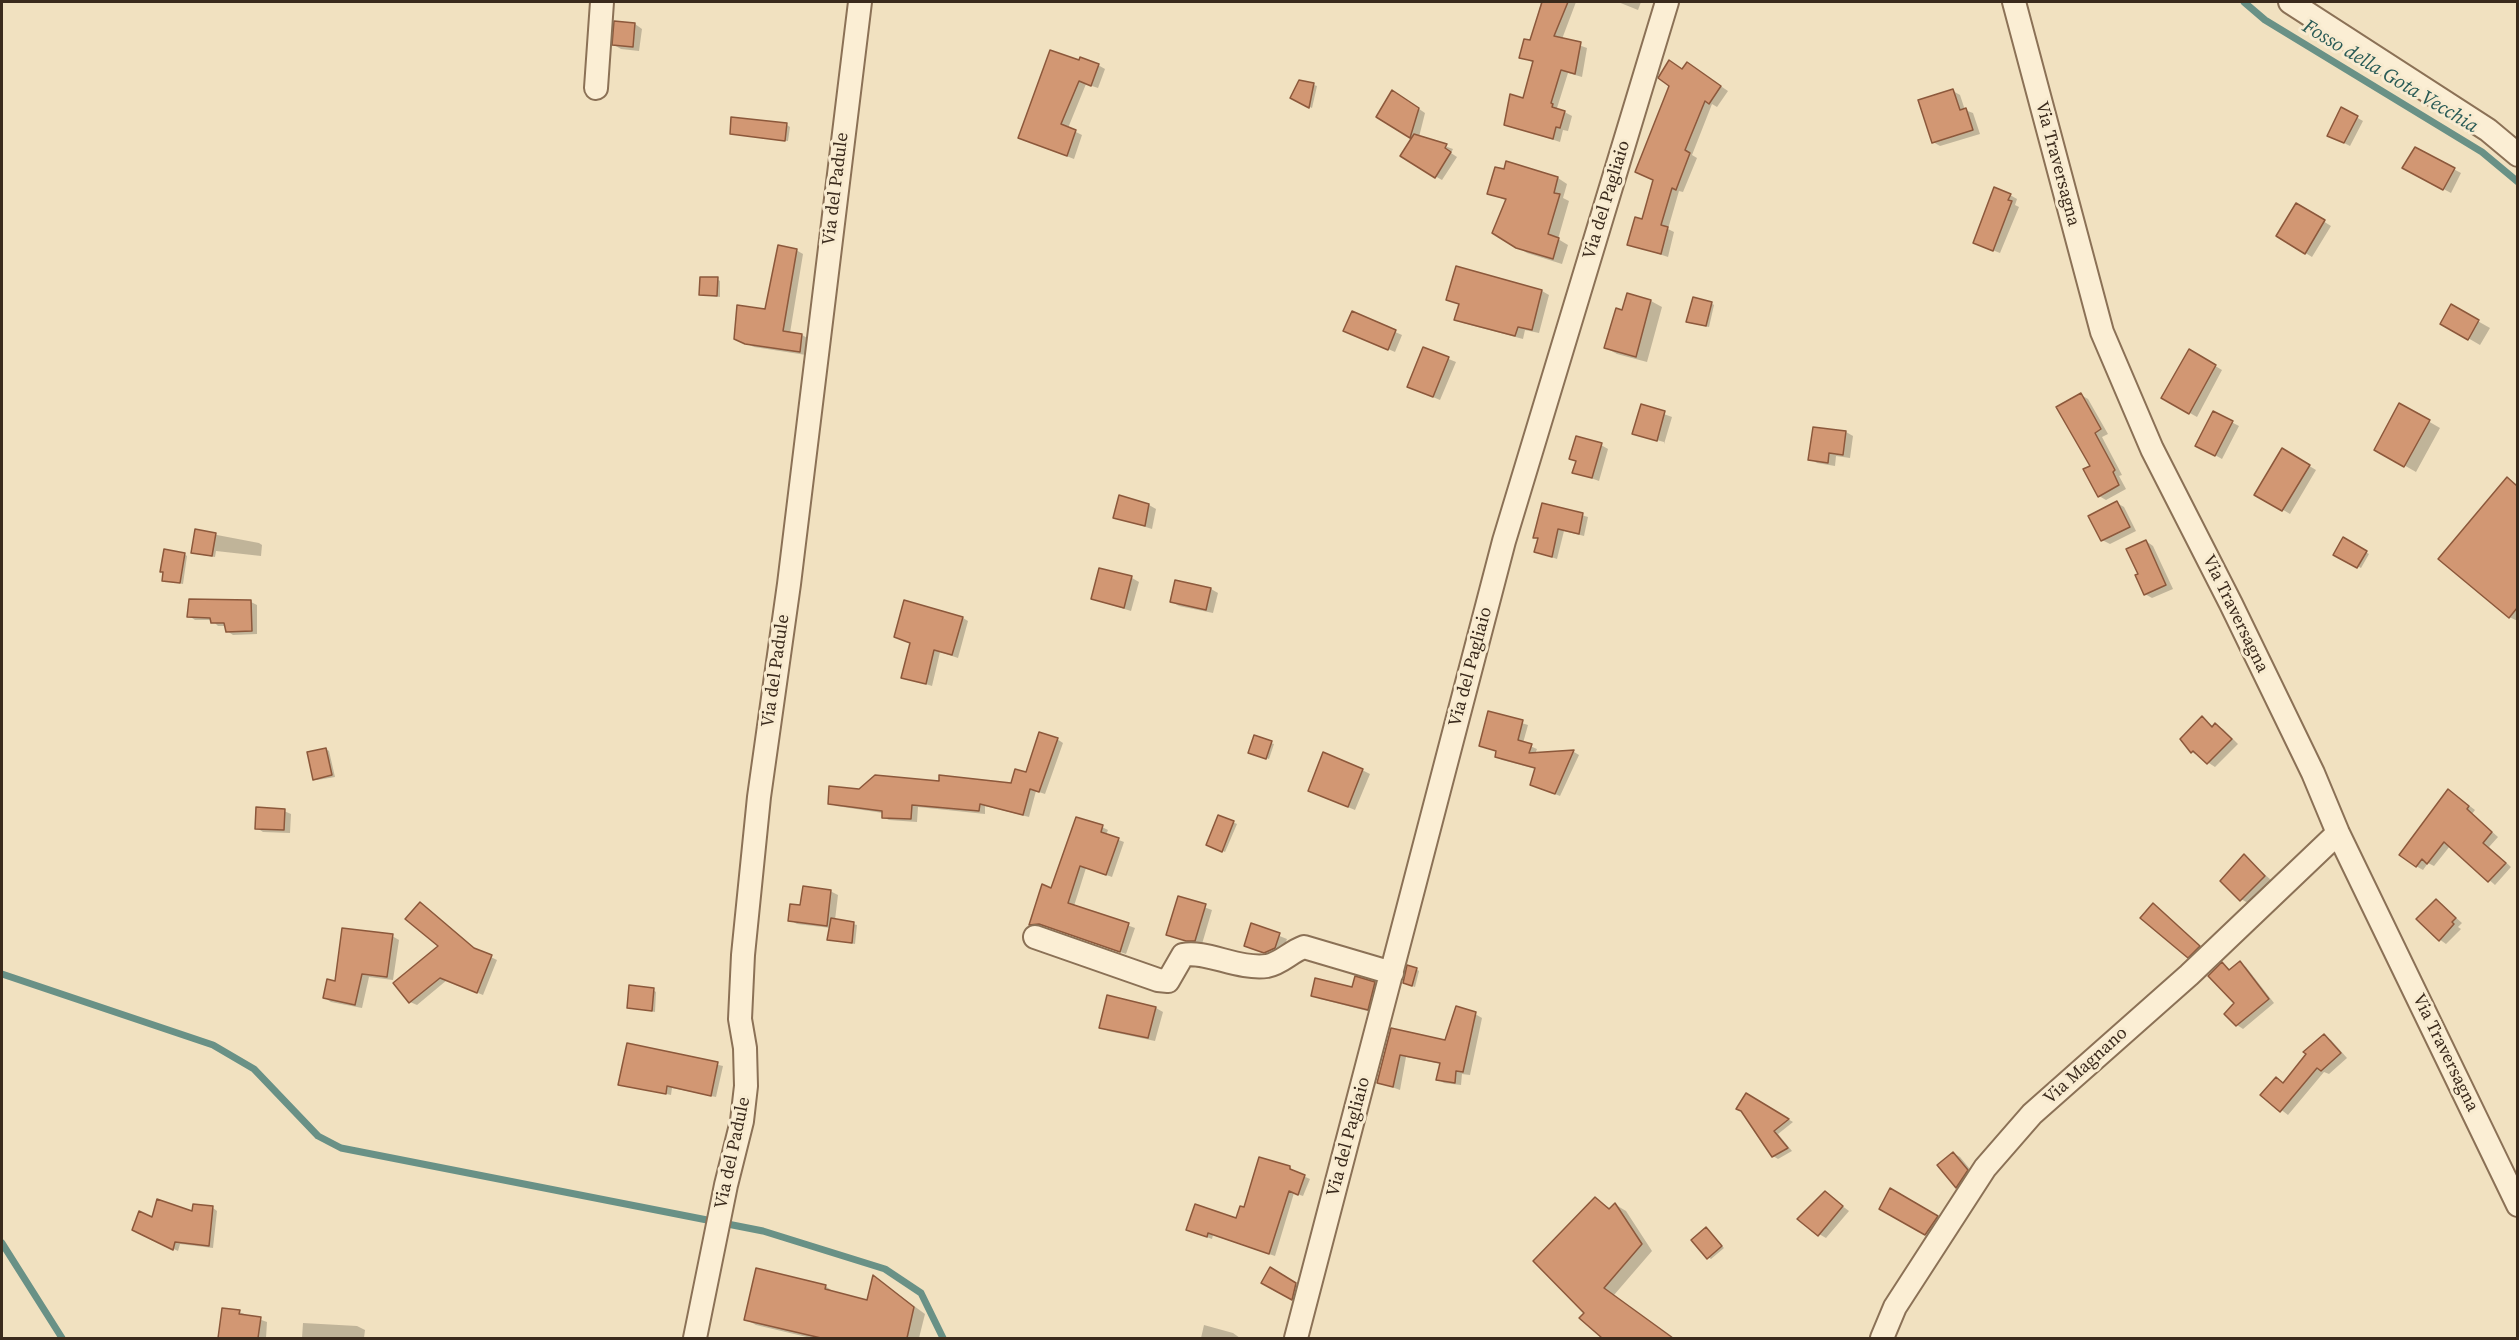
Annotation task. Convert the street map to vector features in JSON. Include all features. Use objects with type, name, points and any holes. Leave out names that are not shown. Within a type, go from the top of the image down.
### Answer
[{"type":"street","points":[[596,88],[602,2]]},
{"type":"street","name":"Via del Padule","points":[[695,1338],[742,1121],[746,1086],[745,1048],[740,1019],[743,955],[759,797],[789,584],[860,2]]},
{"type":"street","name":"Via del Pagliaio","points":[[1296,1338],[1504,541],[1667,2]]},
{"type":"street","name":"Via Traversagna","points":[[2014,2],[2102,332],[2152,449],[2313,773],[2338,832],[2517,1205]]},
{"type":"street","points":[[2290,2],[2488,130],[2517,155]]},
{"type":"street","name":"Via Magnano","points":[[1882,1338],[1895,1307],[1985,1168],[2032,1114],[2189,975],[2338,832]]},
{"type":"street","points":[[1035,937],[1158,980],[1168,981],[1183,955],[1192,953],[1242,965],[1265,966],[1280,962],[1293,951],[1304,947],[1392,973]]},
{"type":"building","points":[[1542,2],[1568,2],[1554,36],[1581,42],[1575,74],[1561,70],[1551,103],[1552,107],[1565,111],[1560,128],[1556,127],[1553,139],[1504,125],[1510,94],[1523,98],[1533,61],[1519,58],[1524,39],[1530,40]]},
{"type":"building","points":[[614,21],[635,23],[633,47],[612,45]]},
{"type":"building","points":[[1050,50],[1099,64],[1091,86],[1079,81],[1061,124],[1076,130],[1067,156],[1018,138]]},
{"type":"building","points":[[1669,60],[1682,69],[1687,62],[1721,86],[1709,104],[1705,101],[1685,150],[1690,153],[1676,190],[1672,188],[1661,225],[1668,227],[1661,254],[1627,245],[1635,217],[1642,219],[1653,180],[1635,172],[1669,86],[1658,78]]},
{"type":"building","points":[[1299,80],[1314,83],[1309,108],[1290,98]]},
{"type":"building","points":[[1953,89],[1960,110],[1966,108],[1973,130],[1932,143],[1918,100]]},
{"type":"building","points":[[1392,90],[1419,108],[1410,138],[1376,117]]},
{"type":"building","points":[[2341,107],[2358,116],[2344,143],[2327,136]]},
{"type":"building","points":[[731,117],[787,123],[785,141],[730,134]]},
{"type":"building","points":[[1414,134],[1447,144],[1445,148],[1451,152],[1435,178],[1400,156]]},
{"type":"building","points":[[2415,147],[2455,168],[2443,190],[2402,168]]},
{"type":"building","points":[[1506,161],[1558,177],[1554,193],[1560,194],[1548,234],[1559,238],[1553,259],[1516,248],[1492,233],[1506,199],[1487,194],[1495,167],[1504,169]]},
{"type":"building","points":[[1994,187],[2011,194],[2008,200],[2012,201],[1993,251],[1973,243]]},
{"type":"building","points":[[2296,203],[2325,220],[2305,254],[2276,236]]},
{"type":"building","points":[[778,245],[797,249],[783,331],[802,334],[800,352],[745,344],[734,339],[737,305],[765,309]]},
{"type":"building","points":[[1456,266],[1542,290],[1532,330],[1518,327],[1515,336],[1454,320],[1459,304],[1446,300]]},
{"type":"building","points":[[700,277],[718,277],[717,296],[699,295]]},
{"type":"building","points":[[1627,293],[1651,300],[1636,357],[1604,348],[1616,308],[1622,310]]},
{"type":"building","points":[[1693,297],[1712,302],[1706,326],[1686,322]]},
{"type":"building","points":[[2451,304],[2479,320],[2468,340],[2440,324]]},
{"type":"building","points":[[1352,311],[1396,330],[1388,350],[1343,331]]},
{"type":"building","points":[[1423,347],[1449,357],[1433,397],[1407,387]]},
{"type":"building","points":[[2189,349],[2216,365],[2189,414],[2161,398]]},
{"type":"building","points":[[2081,393],[2101,429],[2095,433],[2115,470],[2113,472],[2119,485],[2098,497],[2083,469],[2090,466],[2056,407]]},
{"type":"building","points":[[2399,403],[2430,420],[2404,467],[2374,450]]},
{"type":"building","points":[[1641,404],[1665,411],[1657,441],[1632,434]]},
{"type":"building","points":[[2213,411],[2233,421],[2215,456],[2195,446]]},
{"type":"building","points":[[1813,427],[1846,431],[1843,455],[1829,453],[1828,463],[1808,460]]},
{"type":"building","points":[[1576,436],[1602,443],[1592,478],[1572,473],[1576,461],[1569,459]]},
{"type":"building","points":[[2282,448],[2310,465],[2282,511],[2254,495]]},
{"type":"building","points":[[2507,477],[2517,486],[2517,608],[2509,618],[2438,559]]},
{"type":"building","points":[[1119,495],[1149,504],[1145,526],[1113,518]]},
{"type":"building","points":[[2117,501],[2130,527],[2101,541],[2088,516]]},
{"type":"building","points":[[1542,503],[1583,513],[1579,534],[1558,529],[1552,557],[1534,552],[1538,538],[1533,538]]},
{"type":"building","points":[[195,529],[216,533],[212,556],[191,553]]},
{"type":"building","points":[[2343,537],[2367,551],[2357,568],[2333,555]]},
{"type":"building","points":[[2146,540],[2166,585],[2144,595],[2135,575],[2138,574],[2126,549]]},
{"type":"building","points":[[164,549],[185,553],[180,583],[162,581],[163,572],[160,572]]},
{"type":"building","points":[[1099,568],[1132,576],[1124,608],[1091,599]]},
{"type":"building","points":[[1175,580],[1211,588],[1206,610],[1170,602]]},
{"type":"building","points":[[189,599],[251,600],[252,631],[226,632],[224,623],[211,623],[210,618],[187,617]]},
{"type":"building","points":[[904,600],[963,617],[952,655],[934,650],[926,684],[901,678],[910,643],[894,637]]},
{"type":"building","points":[[1488,711],[1523,720],[1518,740],[1532,744],[1529,753],[1574,750],[1555,794],[1530,785],[1535,768],[1495,757],[1496,751],[1479,746]]},
{"type":"building","points":[[2202,716],[2212,727],[2215,723],[2232,739],[2207,764],[2193,751],[2191,753],[2180,739]]},
{"type":"building","points":[[1039,732],[1058,738],[1039,792],[1030,789],[1023,815],[980,804],[979,811],[912,805],[911,819],[882,818],[882,811],[828,804],[829,786],[859,789],[875,775],[939,781],[939,775],[1011,783],[1015,769],[1026,772]]},
{"type":"building","points":[[1254,735],[1272,741],[1266,759],[1248,753]]},
{"type":"building","points":[[326,748],[332,775],[313,780],[307,752]]},
{"type":"building","points":[[1323,752],[1363,769],[1348,807],[1308,791]]},
{"type":"building","points":[[2448,789],[2469,806],[2467,809],[2492,832],[2483,843],[2506,863],[2488,882],[2444,842],[2427,864],[2422,859],[2416,867],[2399,855]]},
{"type":"building","points":[[256,807],[285,809],[284,830],[255,829]]},
{"type":"building","points":[[1218,815],[1234,821],[1222,852],[1206,845]]},
{"type":"building","points":[[1076,817],[1103,825],[1101,832],[1119,838],[1106,875],[1080,866],[1068,903],[1129,923],[1120,952],[1039,924],[1029,925],[1042,884],[1051,888]]},
{"type":"building","points":[[2244,854],[2265,876],[2240,901],[2220,881]]},
{"type":"building","points":[[803,886],[831,890],[827,926],[788,921],[790,904],[800,905]]},
{"type":"building","points":[[1178,896],[1206,904],[1195,941],[1186,941],[1166,935]]},
{"type":"building","points":[[2436,899],[2456,918],[2452,922],[2454,924],[2439,941],[2416,919]]},
{"type":"building","points":[[420,902],[474,948],[492,955],[477,993],[440,978],[409,1003],[393,983],[438,946],[405,919]]},
{"type":"building","points":[[2153,903],[2200,946],[2188,958],[2140,918]]},
{"type":"building","points":[[831,918],[854,922],[852,943],[827,940]]},
{"type":"building","points":[[1251,923],[1280,933],[1275,948],[1264,953],[1244,946]]},
{"type":"building","points":[[342,928],[393,934],[387,977],[362,974],[355,1005],[323,998],[327,979],[335,981]]},
{"type":"building","points":[[2240,961],[2269,999],[2236,1026],[2224,1014],[2234,1003],[2208,976],[2222,962],[2229,970]]},
{"type":"building","points":[[1407,965],[1417,968],[1412,986],[1403,983]]},
{"type":"building","points":[[1355,976],[1375,982],[1368,1010],[1311,996],[1315,978],[1352,987]]},
{"type":"building","points":[[629,985],[654,988],[652,1011],[627,1008]]},
{"type":"building","points":[[1107,995],[1156,1007],[1148,1038],[1099,1028]]},
{"type":"building","points":[[1456,1006],[1476,1012],[1463,1072],[1456,1071],[1455,1083],[1436,1080],[1440,1063],[1400,1055],[1393,1087],[1377,1083],[1391,1028],[1445,1040]]},
{"type":"building","points":[[2324,1034],[2341,1053],[2321,1071],[2317,1068],[2280,1112],[2260,1095],[2276,1077],[2283,1083],[2306,1054],[2303,1052]]},
{"type":"building","points":[[627,1043],[718,1062],[711,1096],[667,1086],[666,1094],[618,1085]]},
{"type":"building","points":[[1746,1093],[1789,1119],[1774,1131],[1788,1148],[1772,1157],[1741,1111],[1736,1109]]},
{"type":"building","points":[[1953,1152],[1968,1170],[1956,1188],[1937,1165]]},
{"type":"building","points":[[1259,1157],[1290,1166],[1290,1169],[1305,1175],[1298,1195],[1289,1191],[1269,1254],[1208,1233],[1207,1237],[1186,1230],[1195,1204],[1236,1218],[1240,1206],[1244,1207]]},
{"type":"building","points":[[1890,1188],[1938,1216],[1925,1235],[1879,1209]]},
{"type":"building","points":[[1825,1191],[1843,1206],[1818,1236],[1797,1219]]},
{"type":"building","points":[[1595,1197],[1609,1209],[1615,1203],[1642,1244],[1604,1288],[1673,1338],[1602,1338],[1579,1318],[1584,1313],[1533,1261]]},
{"type":"building","points":[[157,1199],[192,1211],[193,1204],[213,1206],[209,1246],[175,1242],[173,1250],[132,1230],[139,1211],[152,1217]]},
{"type":"building","points":[[1706,1227],[1722,1246],[1707,1259],[1691,1240]]},
{"type":"building","points":[[1270,1267],[1296,1283],[1292,1300],[1261,1283]]},
{"type":"building","points":[[756,1268],[826,1285],[825,1289],[867,1300],[873,1275],[914,1307],[907,1338],[821,1338],[744,1320]]},
{"type":"building","points":[[222,1308],[240,1310],[239,1314],[261,1317],[258,1338],[218,1338]]},
{"type":"waterway","name":"Fosso della Gota Vecchia","points":[[2244,2],[2265,20],[2482,152],[2518,182]]},
{"type":"waterway","points":[[2,974],[213,1045],[254,1069],[318,1136],[341,1148],[763,1231],[885,1269],[921,1293],[943,1338]]},
{"type":"waterway","points":[[2,1243],[62,1338]]}]
